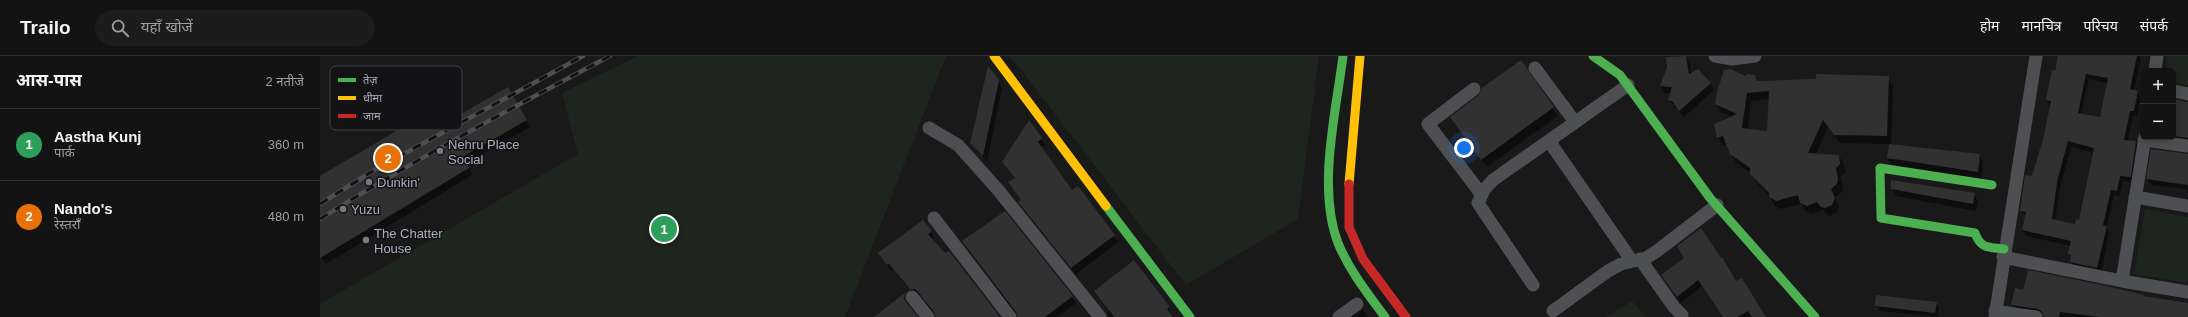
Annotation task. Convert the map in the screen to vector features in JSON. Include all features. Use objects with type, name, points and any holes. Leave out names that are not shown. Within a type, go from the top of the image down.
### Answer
[{"type":"street","points":[[994,56],[1190,317]]},
{"type":"street","points":[[1343,56],[1331,162],[1330,213],[1338,242],[1346,258],[1385,317]]},
{"type":"street","points":[[1360,56],[1348,194],[1349,227],[1363,259],[1406,317]]},
{"type":"street","points":[[1593,56],[1620,75],[1628,84],[1717,205],[1815,317]]},
{"type":"street","points":[[1715,56],[1732,59],[1755,56]]},
{"type":"street","points":[[2036,56],[1995,314],[2036,317]]},
{"type":"street","points":[[2155,68],[2157,56]]},
{"type":"street","points":[[1535,68],[1575,122]]},
{"type":"street","points":[[1534,285],[1478,203],[1493,180],[1628,84]]},
{"type":"street","points":[[1474,89],[1428,124],[1482,195]]},
{"type":"street","points":[[2176,92],[2188,94]]},
{"type":"street","points":[[929,128],[958,145],[999,191],[1100,317]]},
{"type":"street","points":[[2122,281],[2144,140]]},
{"type":"street","points":[[2155,140],[2188,146]]},
{"type":"street","points":[[1549,141],[1636,260],[1682,315]]},
{"type":"street","points":[[1992,186],[1880,168],[1881,218],[1975,233],[1978,243],[2004,253],[2122,281],[2188,292]]},
{"type":"street","points":[[2135,197],[2188,206]]},
{"type":"street","points":[[1553,311],[1608,271],[1658,251],[1717,205]]},
{"type":"street","points":[[934,218],[1010,317]]},
{"type":"street","points":[[912,297],[928,317]]},
{"type":"street","points":[[1340,317],[1357,304]]},
{"type":"shaded area","points":[[638,56],[946,56],[845,317],[320,317],[320,304],[578,154],[562,93]]},
{"type":"shaded area","points":[[1008,56],[1319,56],[1298,219],[1186,285],[1019,67]]},
{"type":"shaded area","points":[[2167,56],[2188,56],[2188,85],[2176,83],[2176,68],[2165,68]]},
{"type":"shaded area","points":[[2145,209],[2188,217],[2188,283],[2134,274]]},
{"type":"shaded area","points":[[1632,301],[1646,317],[1606,317]]},
{"type":"building","points":[[1686,56],[1689,74],[1698,69],[1711,83],[1679,111],[1672,101],[1668,100],[1672,87],[1660,86],[1667,67],[1666,57]]},
{"type":"building","points":[[2058,56],[2137,56],[2130,89],[2138,91],[2134,111],[2130,111],[2124,140],[2136,141],[2131,177],[2120,176],[2117,191],[2111,190],[2103,225],[2107,226],[2097,268],[2070,262],[2071,255],[2068,254],[2071,241],[2022,230],[2026,212],[2020,211],[2025,175],[2032,176],[2043,139],[2051,101],[2046,100],[2052,70],[2055,71]],"holes":[[[2086,74],[2108,78],[2100,117],[2078,113]],[[2068,141],[2094,148],[2079,220],[2076,219],[2075,224],[2052,219],[2057,182]]]},
{"type":"building","points":[[1521,60],[1554,107],[1481,160],[1450,117],[1479,95],[1482,88]]},
{"type":"building","points":[[988,66],[999,80],[983,156],[970,143]]},
{"type":"building","points":[[1731,69],[1745,76],[1747,74],[1755,75],[1757,81],[1816,79],[1816,74],[1889,76],[1887,136],[1834,135],[1823,120],[1808,153],[1839,155],[1840,164],[1836,168],[1838,179],[1837,184],[1831,189],[1835,198],[1832,205],[1825,208],[1821,207],[1817,202],[1807,206],[1800,203],[1798,195],[1776,201],[1769,197],[1769,193],[1750,174],[1750,168],[1730,154],[1723,136],[1717,138],[1714,124],[1737,114],[1715,104],[1724,70]],"holes":[[[1769,91],[1767,131],[1742,128],[1747,93]]]},
{"type":"building","points":[[508,87],[527,120],[464,156],[469,168],[320,258],[320,176],[398,130],[462,130],[462,113]]},
{"type":"building","points":[[2176,100],[2188,102],[2188,138],[2176,136]]},
{"type":"building","points":[[1029,120],[1042,138],[1038,142],[1072,190],[1078,186],[1115,235],[1071,268],[1018,202],[1021,200],[1008,182],[1015,178],[1002,162]]},
{"type":"building","points":[[1889,144],[1980,154],[1978,172],[1887,158]]},
{"type":"building","points":[[2151,149],[2188,154],[2188,185],[2146,179]]},
{"type":"building","points":[[1891,180],[1975,193],[1973,204],[1891,189]]},
{"type":"building","points":[[1005,211],[1073,296],[1045,317],[1018,317],[1016,312],[962,241]]},
{"type":"building","points":[[923,220],[932,231],[928,234],[945,253],[949,251],[1000,317],[936,317],[934,312],[918,292],[915,289],[908,290],[910,289],[889,264],[887,265],[878,253]]},
{"type":"building","points":[[1701,228],[1721,258],[1722,257],[1736,281],[1742,278],[1766,317],[1752,317],[1748,311],[1737,317],[1723,317],[1698,280],[1677,297],[1661,275],[1684,258],[1677,246]]},
{"type":"building","points":[[1134,260],[1170,307],[1167,309],[1173,317],[1114,317],[1094,291]]},
{"type":"building","points":[[2028,270],[2102,285],[2144,295],[2143,296],[2188,303],[2188,317],[2100,317],[2060,312],[2059,317],[2044,317],[2038,309],[2011,305],[2015,288],[2023,290]]},
{"type":"building","points":[[906,292],[904,298],[918,317],[874,317]]},
{"type":"building","points":[[1876,295],[1937,302],[1935,313],[1875,306]]},
{"type":"railway","points":[[462,122],[583,56]]},
{"type":"railway","points":[[320,219],[427,155],[610,56]]},
{"type":"railway","points":[[320,204],[376,169],[447,130]]},
{"type":"traffic: fast","points":[[1343,56],[1330,150],[1329,198],[1332,221],[1342,253],[1359,282],[1385,317]]},
{"type":"traffic: fast","points":[[1593,56],[1620,75],[1710,198],[1815,317]]},
{"type":"traffic: fast","points":[[1992,185],[1880,168],[1881,218],[1975,233],[1983,245],[2004,249]]},
{"type":"traffic: fast","points":[[1106,206],[1190,317]]},
{"type":"traffic: slow","points":[[994,56],[1106,206]]},
{"type":"traffic: slow","points":[[1349,184],[1360,56]]},
{"type":"traffic: jam","points":[[1349,184],[1349,227],[1363,259],[1406,317]]},
{"type":"place","name":"Nehru Place Social","points":[[440,151]]},
{"type":"place","name":"Nando's","points":[[388,158]]},
{"type":"place","name":"Dunkin'","points":[[369,182]]},
{"type":"place","name":"Yuzu","points":[[343,209]]},
{"type":"place","name":"Aastha Kunj","points":[[664,229]]},
{"type":"place","name":"The Chatter House","points":[[366,240]]}]
